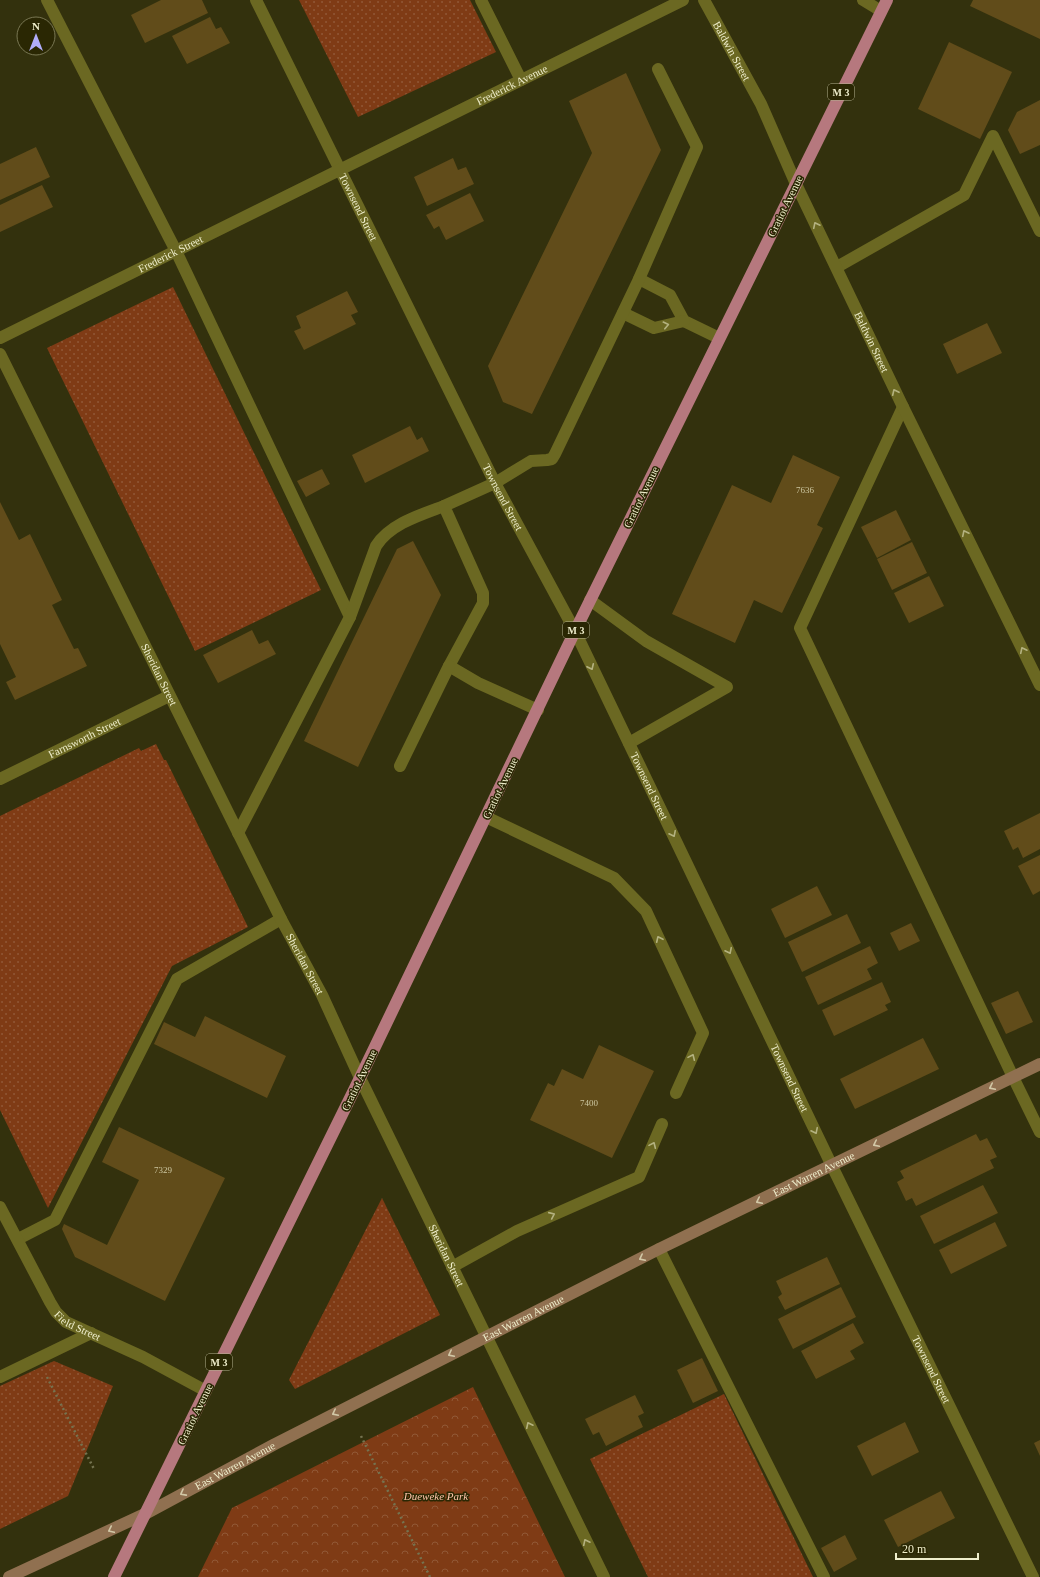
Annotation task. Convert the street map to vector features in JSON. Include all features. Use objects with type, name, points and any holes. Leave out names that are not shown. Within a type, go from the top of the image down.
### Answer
[{"type":"main road","name":"Gratiot Avenue","points":[[114,1577],[147,1513],[228,1343],[360,1078],[590,600],[887,0]]},
{"type":"main road","name":"East Warren Avenue","points":[[9,1577],[147,1513],[275,1444],[659,1249],[1040,1064]]},
{"type":"street","points":[[47,0],[176,251],[350,617]]},
{"type":"street","name":"Townsend Street","points":[[256,0],[495,483],[575,631],[612,711],[629,743],[832,1166],[1033,1577]]},
{"type":"street","points":[[482,0],[521,80]]},
{"type":"street","name":"Frederick Avenue","points":[[340,170],[683,0]]},
{"type":"street","name":"Baldwin Street","points":[[704,0],[762,104],[796,184],[903,407],[1040,685]]},
{"type":"street","points":[[863,0],[881,11]]},
{"type":"street","points":[[238,833],[350,617],[376,546],[382,537],[404,523],[495,483],[532,461],[552,459],[555,454],[639,279],[697,148],[658,69]]},
{"type":"street","points":[[837,267],[964,195],[993,136],[1040,231]]},
{"type":"street","name":"Frederick Street","points":[[0,338],[340,170]]},
{"type":"street","points":[[639,279],[670,295],[684,321],[719,338]]},
{"type":"street","points":[[623,313],[654,328],[684,321]]},
{"type":"street","name":"Sheridan Street","points":[[0,354],[281,919],[322,995],[360,1078],[604,1577]]},
{"type":"street","points":[[903,407],[800,628],[1040,1132]]},
{"type":"street","points":[[400,766],[449,666],[483,603],[483,593],[444,506]]},
{"type":"street","points":[[590,600],[646,641],[728,687],[629,743]]},
{"type":"street","points":[[449,666],[478,683],[538,710]]},
{"type":"street","name":"Farnsworth Street","points":[[0,778],[169,696]]},
{"type":"street","points":[[486,817],[614,878],[646,911],[703,1033],[676,1093]]},
{"type":"street","points":[[18,1239],[55,1220],[177,979],[281,919]]},
{"type":"street","points":[[452,1267],[517,1231],[639,1177],[662,1124]]},
{"type":"street","name":"Field Street","points":[[0,1207],[56,1312],[66,1322],[143,1357],[206,1391]]},
{"type":"street","points":[[659,1249],[824,1577]]},
{"type":"street","points":[[0,1377],[91,1333]]},
{"type":"path","points":[[45,1373],[94,1469]]},
{"type":"path","points":[[361,1436],[430,1577]]},
{"type":"green space","points":[[299,0],[470,0],[496,52],[358,117]]},
{"type":"green space","points":[[173,287],[321,590],[195,651],[47,348]]},
{"type":"green space","points":[[156,744],[164,760],[166,760],[248,927],[172,966],[48,1208],[0,1110],[0,816],[139,748],[141,751]]},
{"type":"green space","points":[[382,1198],[440,1315],[295,1389],[289,1380]]},
{"type":"green space","points":[[54,1361],[113,1386],[68,1496],[0,1529],[0,1386]]},
{"type":"green space","name":"Dueweke Park","points":[[473,1387],[565,1577],[198,1577],[232,1508]]},
{"type":"green space","points":[[724,1394],[813,1577],[648,1577],[590,1459]]},
{"type":"building","points":[[161,0],[202,0],[208,13],[145,43],[131,15]]},
{"type":"building","points":[[973,0],[1040,0],[1040,39],[970,6]]},
{"type":"building","points":[[210,17],[216,29],[221,27],[230,43],[187,64],[172,36]]},
{"type":"building","points":[[949,42],[1012,72],[980,139],[918,109]]},
{"type":"building","points":[[626,73],[661,150],[532,414],[503,402],[488,366],[592,153],[569,101]]},
{"type":"building","points":[[1040,100],[1040,145],[1020,154],[1008,130],[1017,112]]},
{"type":"building","points":[[36,147],[50,177],[0,200],[0,164]]},
{"type":"building","points":[[453,158],[458,170],[466,167],[474,184],[427,206],[414,177]]},
{"type":"building","points":[[42,185],[53,207],[0,232],[0,205]]},
{"type":"building","points":[[470,193],[484,221],[446,240],[439,226],[434,229],[426,215]]},
{"type":"building","points":[[347,291],[358,312],[351,315],[356,324],[304,350],[294,331],[301,328],[296,316]]},
{"type":"building","points":[[987,323],[1002,353],[957,374],[943,344]]},
{"type":"building","points":[[410,426],[417,440],[422,437],[429,451],[365,483],[352,455]]},
{"type":"building","points":[[793,455],[840,477],[817,525],[823,528],[782,613],[754,600],[735,643],[672,614],[732,485],[771,503]]},
{"type":"building","points":[[322,469],[330,484],[306,497],[297,481]]},
{"type":"building","points":[[0,502],[19,540],[30,534],[62,600],[52,605],[74,649],[78,648],[87,666],[15,700],[6,682],[16,677],[0,644]]},
{"type":"building","points":[[896,510],[911,540],[877,558],[861,527]]},
{"type":"building","points":[[413,541],[441,595],[358,767],[304,741],[397,549]]},
{"type":"building","points":[[912,542],[927,573],[892,590],[877,559]]},
{"type":"building","points":[[929,576],[944,606],[909,623],[894,593]]},
{"type":"building","points":[[252,630],[259,644],[268,640],[276,654],[218,683],[203,655]]},
{"type":"building","points":[[1040,813],[1040,849],[1023,858],[1018,847],[1013,850],[1004,831]]},
{"type":"building","points":[[1040,855],[1040,891],[1033,895],[1018,866]]},
{"type":"building","points":[[817,886],[832,915],[785,938],[771,909]]},
{"type":"building","points":[[847,914],[861,943],[802,972],[788,942]]},
{"type":"building","points":[[911,923],[920,941],[899,951],[890,933]]},
{"type":"building","points":[[870,946],[878,963],[867,969],[872,979],[818,1005],[805,977]]},
{"type":"building","points":[[882,982],[891,1002],[885,1005],[888,1010],[834,1036],[822,1010]]},
{"type":"building","points":[[1018,991],[1033,1022],[1006,1034],[991,1003]]},
{"type":"building","points":[[205,1016],[286,1056],[267,1098],[154,1044],[164,1022],[195,1037]]},
{"type":"building","points":[[923,1038],[939,1069],[855,1109],[840,1079]]},
{"type":"building","points":[[599,1045],[654,1071],[612,1158],[530,1120],[548,1083],[554,1086],[562,1069],[583,1079]]},
{"type":"building","points":[[119,1127],[225,1178],[165,1301],[75,1257],[62,1229],[64,1224],[107,1245],[139,1180],[102,1162]]},
{"type":"building","points":[[976,1134],[980,1141],[987,1138],[997,1157],[990,1160],[994,1168],[916,1206],[912,1198],[906,1201],[897,1182],[904,1178],[900,1171]]},
{"type":"building","points":[[983,1185],[998,1213],[934,1244],[920,1216]]},
{"type":"building","points":[[995,1222],[1007,1246],[951,1274],[939,1250]]},
{"type":"building","points":[[827,1257],[840,1284],[785,1310],[778,1297],[782,1294],[776,1281]]},
{"type":"building","points":[[841,1287],[856,1317],[793,1349],[778,1319]]},
{"type":"building","points":[[853,1323],[864,1343],[850,1351],[855,1359],[816,1379],[801,1351]]},
{"type":"building","points":[[702,1358],[718,1391],[693,1403],[677,1370]]},
{"type":"building","points":[[635,1395],[644,1413],[638,1416],[643,1427],[606,1446],[599,1432],[593,1435],[585,1419]]},
{"type":"building","points":[[905,1422],[919,1452],[872,1476],[857,1446]]},
{"type":"building","points":[[1040,1440],[1040,1456],[1034,1443]]},
{"type":"building","points":[[941,1491],[955,1518],[898,1547],[884,1520]]},
{"type":"building","points":[[845,1535],[857,1559],[834,1572],[821,1548]]}]
